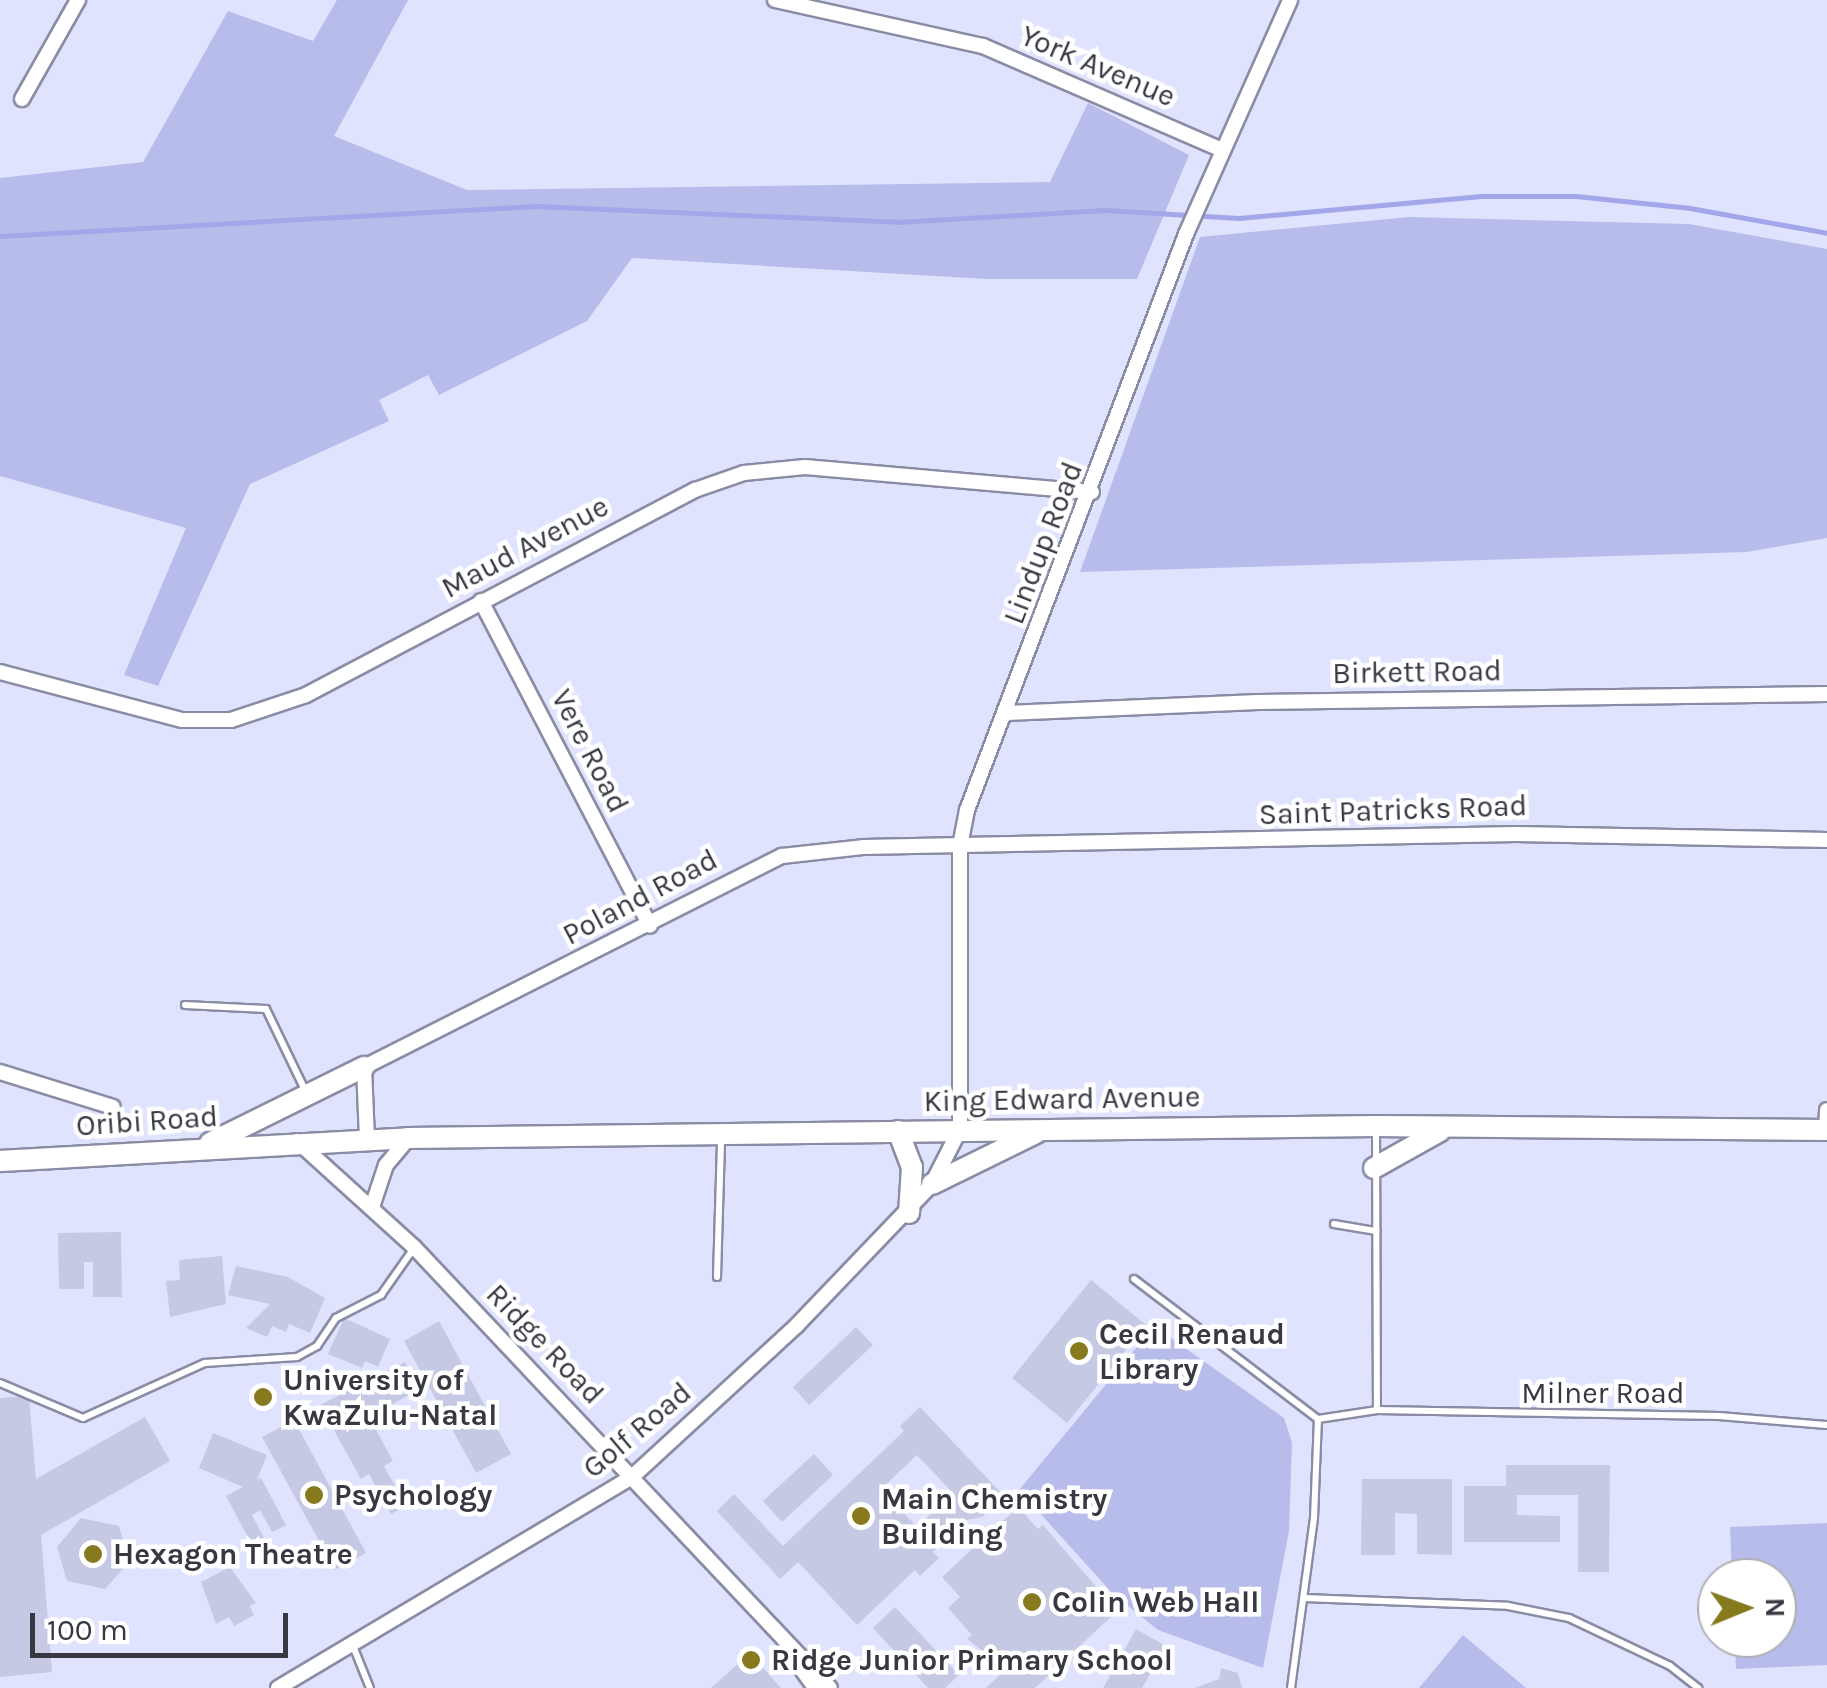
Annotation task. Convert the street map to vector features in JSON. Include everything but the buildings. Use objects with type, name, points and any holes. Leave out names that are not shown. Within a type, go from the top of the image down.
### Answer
[{"type":"street","points":[[22,99],[78,0]]},
{"type":"street","name":"York Avenue","points":[[774,0],[983,46],[1222,150]]},
{"type":"street","name":"Lindup Road","points":[[960,1130],[960,846],[1186,234],[1290,0]]},
{"type":"street","name":"Maud Avenue","points":[[0,672],[182,720],[231,720],[306,694],[694,490],[777,467],[1092,492]]},
{"type":"street","name":"Vere Road","points":[[481,601],[650,926]]},
{"type":"street","name":"Birkett Road","points":[[1007,713],[1258,702],[1827,694]]},
{"type":"street","name":"Saint Patricks Road","points":[[960,846],[1516,834],[1827,840]]},
{"type":"street","name":"Poland Road","points":[[364,1067],[650,926],[782,856],[960,846]]},
{"type":"street","points":[[199,1148],[364,1067],[368,1139]]},
{"type":"street","points":[[0,1072],[113,1107]]},
{"type":"street","points":[[1827,1110],[1827,1130]]},
{"type":"street","name":"King Edward Avenue","points":[[297,1141],[1376,1126],[1827,1130]]},
{"type":"street","points":[[1374,1168],[1418,1138],[1456,1126]]},
{"type":"street","points":[[932,1184],[1047,1129]]},
{"type":"street","name":"Golf Road","points":[[278,1688],[633,1476],[909,1213],[932,1184],[960,1130]]},
{"type":"street","points":[[898,1131],[912,1167],[909,1213]]},
{"type":"street","points":[[372,1208],[386,1164],[408,1138]]},
{"type":"street","name":"Oribi Road","points":[[0,1161],[297,1141]]},
{"type":"street","name":"Ridge Road","points":[[297,1141],[414,1247],[633,1476],[782,1642],[830,1688]]},
{"type":"street","name":"Ridge Road","points":[[782,1642],[811,1687]]},
{"type":"lane","points":[[185,1004],[266,1010],[307,1095]]},
{"type":"lane","points":[[1376,1126],[1378,1410]]},
{"type":"lane","points":[[716,1277],[721,1133]]},
{"type":"lane","points":[[1334,1224],[1376,1231]]},
{"type":"lane","points":[[0,1383],[83,1418],[205,1363],[297,1357],[317,1346],[336,1318],[382,1296],[414,1247]]},
{"type":"lane","points":[[1134,1279],[1318,1419],[1304,1598],[1291,1688]]},
{"type":"lane","name":"Milner Road","points":[[1318,1419],[1378,1410],[1719,1416],[1827,1425]]},
{"type":"lane","points":[[1304,1598],[1508,1606],[1569,1618],[1670,1666],[1698,1688]]},
{"type":"lane","points":[[353,1646],[370,1688]]},
{"type":"shaded area","points":[[337,0],[408,0],[334,136],[467,190],[1050,182],[1088,103],[1189,155],[1137,279],[986,279],[632,258],[587,321],[439,395],[428,375],[379,400],[389,421],[250,484],[158,686],[124,675],[186,528],[0,476],[0,178],[143,162],[228,11],[313,41]]},
{"type":"shaded area","points":[[1409,217],[1689,224],[1827,249],[1827,538],[1747,552],[1080,572],[1200,237]]},
{"type":"shaded area","points":[[1154,1326],[1284,1418],[1292,1443],[1289,1531],[1263,1668],[1158,1630],[1113,1594],[1019,1490]]},
{"type":"shaded area","points":[[1827,1523],[1827,1665],[1736,1669],[1736,1658],[1797,1658],[1797,1558],[1731,1558],[1730,1527]]},
{"type":"shaded area","points":[[1463,1635],[1526,1688],[1419,1688]]},
{"type":"waterway","points":[[0,236],[536,206],[898,222],[1105,210],[1239,218],[1481,196],[1576,196],[1690,208],[1827,233]]},
{"type":"place","name":"Cecil Renaud Library","points":[[1079,1351]]},
{"type":"place","name":"University of KwaZulu-Natal","points":[[263,1397]]},
{"type":"place","name":"Psychology","points":[[314,1495]]},
{"type":"place","name":"Main Chemistry Building","points":[[861,1516]]},
{"type":"place","name":"Hexagon Theatre","points":[[93,1554]]},
{"type":"place","name":"Colin Web Hall","points":[[1032,1602]]},
{"type":"place","name":"Ridge Junior Primary School","points":[[751,1660]]}]
